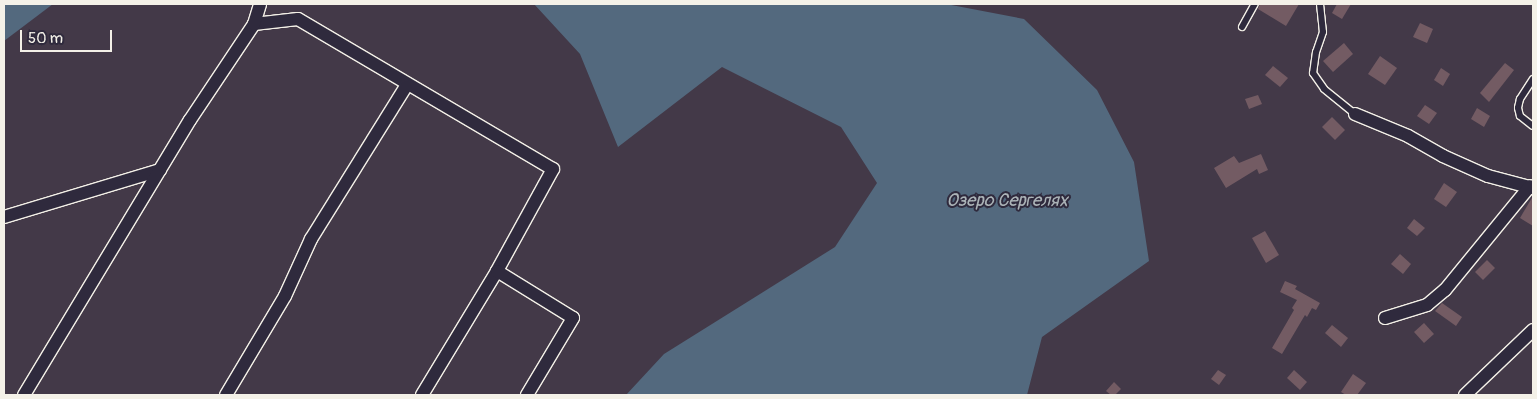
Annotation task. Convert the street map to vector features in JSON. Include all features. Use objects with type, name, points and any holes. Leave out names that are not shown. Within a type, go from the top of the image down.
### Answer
[{"type":"street","points":[[24,395],[190,120],[254,24],[260,4]]},
{"type":"street","points":[[254,24],[298,19],[407,85],[553,169],[497,271],[422,395]]},
{"type":"street","points":[[226,395],[285,296],[311,239],[407,85]]},
{"type":"street","points":[[1355,114],[1408,136],[1442,156],[1488,176],[1532,185],[1445,290],[1427,305],[1385,318]]},
{"type":"street","points":[[4,217],[160,170]]},
{"type":"street","points":[[497,271],[573,318],[527,395]]},
{"type":"street","points":[[1465,395],[1533,330]]},
{"type":"lane","points":[[1242,27],[1254,4]]},
{"type":"lane","points":[[1320,4],[1323,32],[1316,52],[1313,73],[1324,89],[1355,114]]},
{"type":"lane","points":[[1533,79],[1520,98],[1518,108],[1520,116],[1533,126]]},
{"type":"water","points":[[4,4],[53,4],[4,41]]},
{"type":"water","name":"Озеро Сергелях","points":[[534,4],[946,4],[1024,19],[1097,90],[1134,162],[1149,261],[1042,337],[1027,395],[626,395],[664,354],[835,247],[877,183],[841,127],[722,67],[618,147],[580,54]]},
{"type":"building","points":[[1260,4],[1299,4],[1286,26],[1258,9]]},
{"type":"building","points":[[1337,4],[1351,4],[1342,19],[1332,13]]},
{"type":"building","points":[[1420,23],[1433,29],[1427,43],[1413,37]]},
{"type":"building","points":[[1344,43],[1353,54],[1333,72],[1323,61]]},
{"type":"building","points":[[1380,56],[1397,68],[1385,85],[1368,74]]},
{"type":"building","points":[[1505,63],[1514,70],[1489,102],[1480,93]]},
{"type":"building","points":[[1273,66],[1288,78],[1280,87],[1265,75]]},
{"type":"building","points":[[1441,68],[1450,74],[1443,86],[1434,80]]},
{"type":"building","points":[[1258,95],[1262,104],[1249,109],[1245,99]]},
{"type":"building","points":[[1425,105],[1437,113],[1429,124],[1417,116]]},
{"type":"building","points":[[1477,108],[1490,116],[1484,127],[1471,119]]},
{"type":"building","points":[[1332,117],[1345,130],[1335,140],[1322,127]]},
{"type":"building","points":[[1261,154],[1268,170],[1259,174],[1257,169],[1226,188],[1214,168],[1234,156],[1239,163]]},
{"type":"building","points":[[1444,183],[1457,192],[1446,207],[1434,199]]},
{"type":"building","points":[[1533,196],[1533,226],[1520,218]]},
{"type":"building","points":[[1414,219],[1425,228],[1417,236],[1407,228]]},
{"type":"building","points":[[1265,231],[1279,255],[1266,263],[1252,238]]},
{"type":"building","points":[[1400,254],[1411,264],[1403,274],[1391,264]]},
{"type":"building","points":[[1487,260],[1495,268],[1483,280],[1475,272]]},
{"type":"building","points":[[1285,281],[1297,286],[1295,289],[1320,303],[1316,310],[1312,308],[1307,317],[1305,315],[1282,354],[1272,348],[1294,310],[1292,308],[1297,300],[1280,292]]},
{"type":"building","points":[[1442,303],[1462,317],[1456,326],[1435,311]]},
{"type":"building","points":[[1424,323],[1434,334],[1424,343],[1414,332]]},
{"type":"building","points":[[1332,325],[1348,338],[1341,347],[1325,333]]},
{"type":"building","points":[[1218,370],[1226,375],[1219,385],[1211,379]]},
{"type":"building","points":[[1294,370],[1307,382],[1300,390],[1287,378]]},
{"type":"building","points":[[1353,374],[1366,383],[1357,395],[1346,395],[1341,392]]},
{"type":"building","points":[[1114,382],[1121,389],[1115,395],[1111,395],[1106,391]]}]
